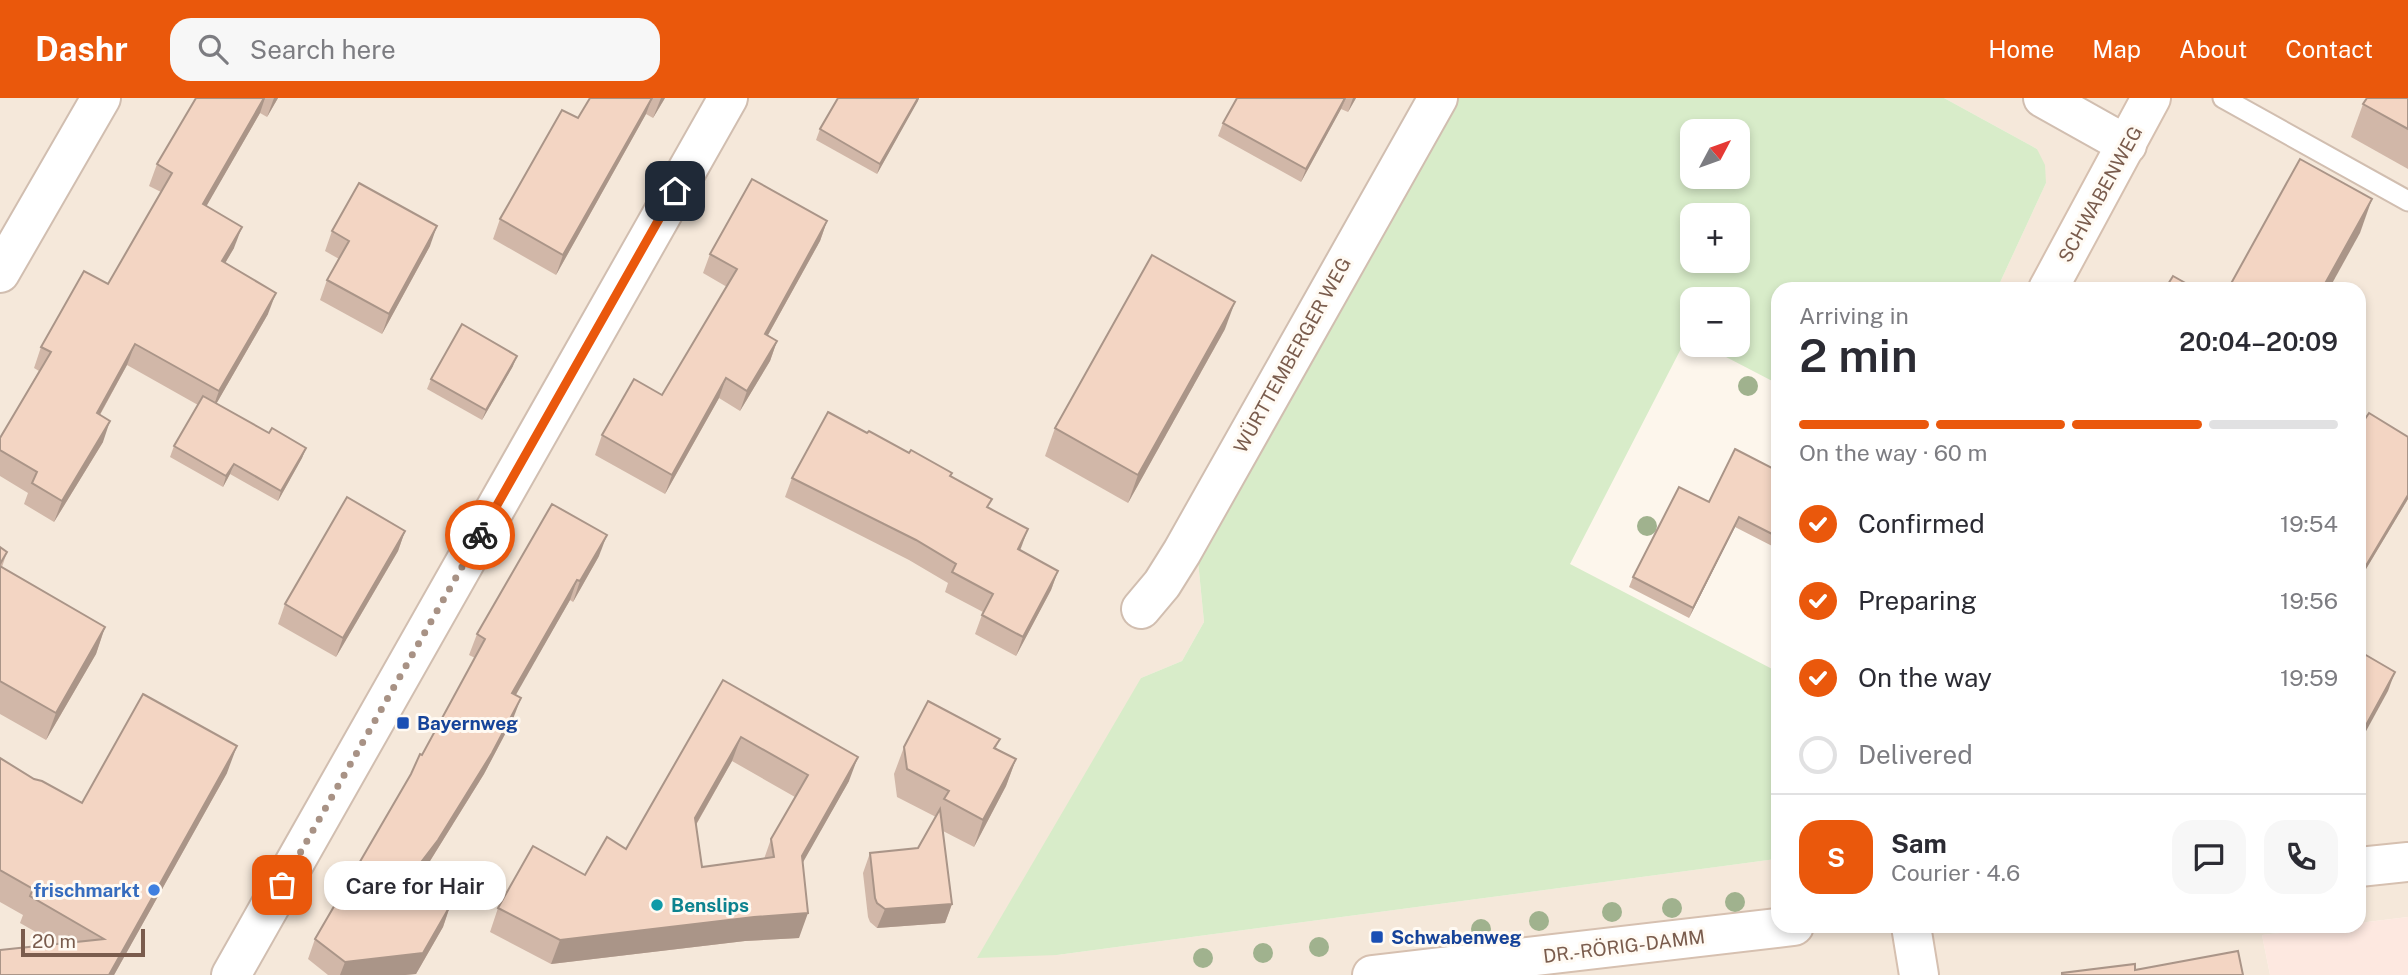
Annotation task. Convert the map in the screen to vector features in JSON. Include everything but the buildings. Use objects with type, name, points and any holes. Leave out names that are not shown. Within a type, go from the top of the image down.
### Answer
[{"type":"street","points":[[0,272],[101,98]]},
{"type":"street","points":[[231,975],[728,98]]},
{"type":"street","name":"WÜRTTEMBERGER WEG","points":[[1141,609],[1162,584],[1182,552],[1438,98]]},
{"type":"street","points":[[2043,98],[2127,145]]},
{"type":"street","name":"SCHWABENWEG","points":[[2052,282],[2151,98]]},
{"type":"street","points":[[2366,866],[2408,862]]},
{"type":"street","name":"DR.-RÖRIG-DAMM","points":[[1372,975],[1771,929]]},
{"type":"street","points":[[1912,933],[1919,975]]},
{"type":"lane","points":[[2223,98],[2408,201]]},
{"type":"shaded area","points":[[0,98],[1459,98],[1198,561],[1204,622],[1182,661],[1141,678],[1057,955],[1771,860],[1771,933],[2279,933],[2262,935],[2270,975],[0,975]]},
{"type":"shaded area","points":[[1944,98],[2408,98],[2408,917],[2366,922],[2366,282],[2000,282],[2046,183],[2037,149]]},
{"type":"shaded area","points":[[2408,917],[2408,975],[2270,975],[2262,935],[2366,933],[2366,922]]},
{"type":"green space","points":[[1459,98],[1944,98],[2037,149],[2045,165],[2046,183],[2000,282],[1771,282],[1771,380],[1726,357],[1750,357],[1750,287],[1680,287],[1680,351],[1570,564],[1771,668],[1771,860],[1057,955],[977,958],[1141,678],[1182,661],[1204,622],[1198,561]]},
{"type":"way so far","points":[[282,885],[480,535]]},
{"type":"place","name":"Bayernweg","points":[[403,723]]},
{"type":"place","name":"Care for Hair","points":[[282,885]]},
{"type":"place","name":"frischmarkt","points":[[154,890]]},
{"type":"place","name":"Benslips","points":[[657,905]]},
{"type":"place","name":"Schwabenweg","points":[[1377,937]]},
{"type":"route","points":[[480,535],[675,191]]}]
